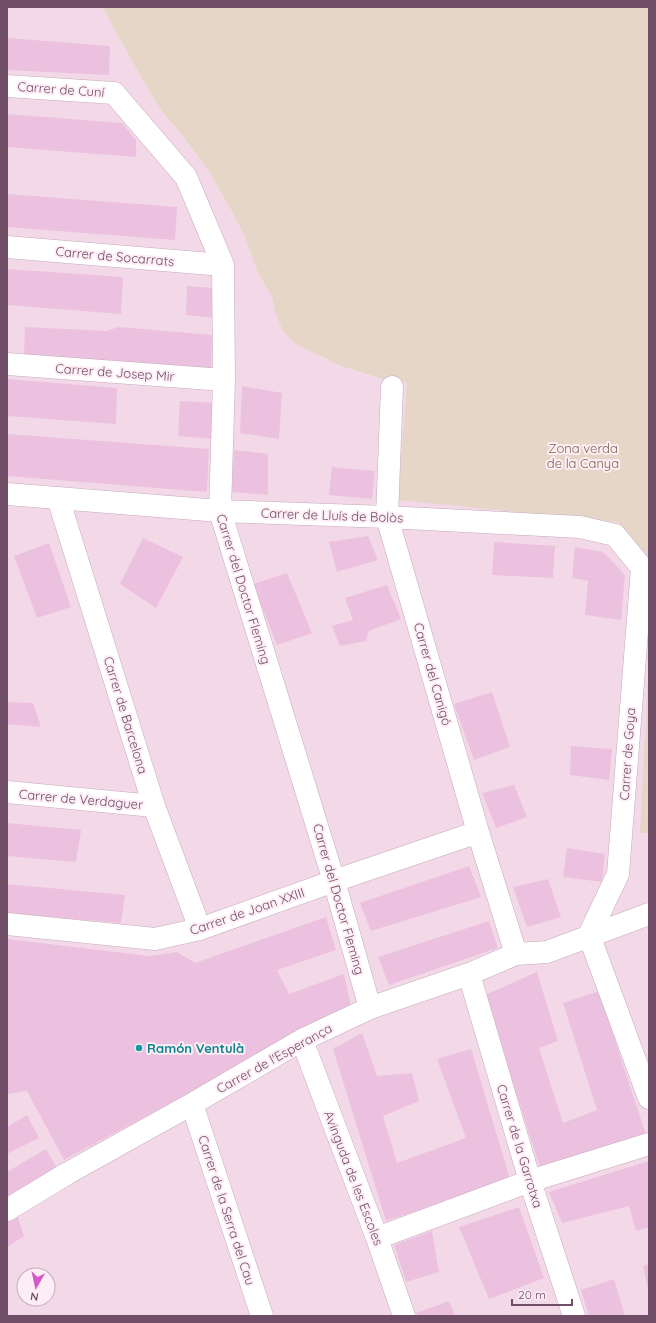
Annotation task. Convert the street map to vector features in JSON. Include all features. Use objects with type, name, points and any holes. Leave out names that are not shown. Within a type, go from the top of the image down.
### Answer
[{"type":"street","name":"Carrer de Cuní","points":[[7,86],[114,92]]},
{"type":"street","name":"Carrer del Doctor Fleming","points":[[114,92],[186,177],[223,265],[224,380],[220,511],[334,880],[370,1008]]},
{"type":"street","name":"Carrer de Socarrats","points":[[7,247],[223,265]]},
{"type":"street","name":"Carrer de Josep Mir","points":[[7,364],[224,380]]},
{"type":"street","name":"Carrer del Canigó","points":[[392,387],[387,517],[478,832],[516,954]]},
{"type":"street","name":"Carrer de Lluís de Bolòs","points":[[7,494],[220,511],[387,517],[580,527],[615,536],[642,568]]},
{"type":"street","name":"Carrer de Barcelona","points":[[58,498],[154,806],[200,929]]},
{"type":"street","name":"Carrer de Goya","points":[[589,935],[618,874],[642,568]]},
{"type":"street","name":"Carrer de Verdaguer","points":[[7,792],[154,806]]},
{"type":"street","name":"Carrer de Joan XXIII","points":[[7,924],[155,939],[200,929],[334,880],[478,832]]},
{"type":"street","name":"Carrer de l'Esperança","points":[[7,1210],[68,1173],[192,1104],[302,1040],[370,1008],[468,974],[516,954],[547,952],[589,935],[649,914]]},
{"type":"street","points":[[589,935],[649,1098]]},
{"type":"street","name":"Carrer de la Garrotxa","points":[[468,974],[530,1181],[574,1316]]},
{"type":"street","name":"Avinguda de les Escoles","points":[[302,1040],[377,1238],[404,1316]]},
{"type":"street","name":"Carrer de la Serra del Cau","points":[[192,1104],[262,1316]]},
{"type":"street","points":[[377,1238],[530,1181],[649,1144]]},
{"type":"shaded area","points":[[7,7],[102,7],[150,93],[164,114],[183,136],[209,172],[230,208],[245,237],[257,271],[272,297],[275,312],[322,358],[382,379],[410,383],[649,399],[649,1316],[7,1316]]},
{"type":"green space","name":"Zona verda de la Canya","points":[[102,7],[649,7],[649,565],[618,522],[398,500],[407,383],[382,379],[341,366],[305,349],[291,340],[282,329],[275,312],[272,297],[257,271],[245,237],[230,208],[209,172],[183,136],[164,114],[150,93]]},
{"type":"green space","points":[[649,656],[649,833],[640,833]]},
{"type":"building","points":[[7,38],[110,46],[109,75],[7,70]]},
{"type":"building","points":[[7,114],[122,123],[136,140],[136,157],[7,147]]},
{"type":"building","points":[[7,194],[177,207],[175,240],[7,227]]},
{"type":"building","points":[[7,269],[123,277],[121,314],[7,305]]},
{"type":"building","points":[[187,286],[215,288],[214,318],[186,315]]},
{"type":"building","points":[[25,327],[106,331],[119,327],[212,335],[211,368],[24,355]]},
{"type":"building","points":[[7,379],[117,388],[116,424],[7,416]]},
{"type":"building","points":[[242,386],[282,393],[279,439],[240,433]]},
{"type":"building","points":[[180,401],[215,403],[212,439],[178,436]]},
{"type":"building","points":[[7,434],[209,449],[207,492],[7,476]]},
{"type":"building","points":[[234,450],[268,454],[268,495],[232,492]]},
{"type":"building","points":[[332,467],[375,471],[372,499],[329,495]]},
{"type":"building","points":[[368,536],[378,560],[337,572],[329,542]]},
{"type":"building","points":[[143,538],[183,557],[156,608],[120,584]]},
{"type":"building","points":[[494,542],[555,546],[553,578],[492,575]]},
{"type":"building","points":[[49,543],[71,607],[37,618],[14,556]]},
{"type":"building","points":[[575,547],[603,552],[625,575],[621,620],[585,615],[588,581],[572,578]]},
{"type":"building","points":[[287,573],[312,633],[277,645],[253,584]]},
{"type":"building","points":[[387,585],[401,619],[369,631],[366,641],[340,646],[332,626],[353,620],[345,598]]},
{"type":"building","points":[[492,692],[510,747],[474,760],[454,704]]},
{"type":"building","points":[[7,702],[33,703],[41,727],[7,724]]},
{"type":"building","points":[[571,746],[612,749],[609,780],[570,775]]},
{"type":"building","points":[[514,785],[527,817],[496,828],[482,793]]},
{"type":"building","points":[[7,823],[81,830],[76,862],[7,856]]},
{"type":"building","points":[[567,848],[605,854],[602,882],[563,877]]},
{"type":"building","points":[[469,866],[481,897],[371,931],[360,903]]},
{"type":"building","points":[[548,879],[561,917],[527,927],[513,887]]},
{"type":"building","points":[[7,884],[125,895],[121,923],[7,913]]},
{"type":"building","name":"Ramón Ventulà","points":[[326,917],[336,950],[277,970],[289,994],[344,974],[351,1006],[64,1160],[27,1091],[7,1094],[7,939],[149,956],[177,952],[195,963]]},
{"type":"building","points":[[489,921],[498,948],[389,985],[378,957]]},
{"type":"building","points":[[537,972],[558,1041],[539,1048],[563,1123],[597,1110],[563,1003],[599,991],[649,1144],[543,1177],[485,995]]},
{"type":"building","points":[[362,1033],[377,1076],[412,1073],[419,1101],[383,1116],[397,1163],[466,1138],[437,1059],[471,1049],[510,1179],[386,1221],[333,1049]]},
{"type":"building","points":[[27,1115],[39,1138],[7,1154],[7,1127]]},
{"type":"building","points":[[46,1149],[62,1177],[7,1204],[7,1172]]},
{"type":"building","points":[[649,1161],[649,1227],[636,1231],[629,1206],[562,1223],[549,1192]]},
{"type":"building","points":[[14,1205],[24,1236],[7,1247],[7,1210]]},
{"type":"building","points":[[519,1207],[544,1278],[489,1299],[459,1227]]},
{"type":"building","points":[[432,1231],[439,1272],[406,1282],[394,1245]]},
{"type":"building","points":[[649,1264],[649,1290],[648,1290],[643,1266]]},
{"type":"building","points":[[614,1279],[625,1316],[589,1316],[581,1290]]},
{"type":"building","points":[[449,1301],[455,1316],[417,1316],[416,1313]]},
{"type":"place","name":"Ramón Ventulà","points":[[139,1048]]}]
